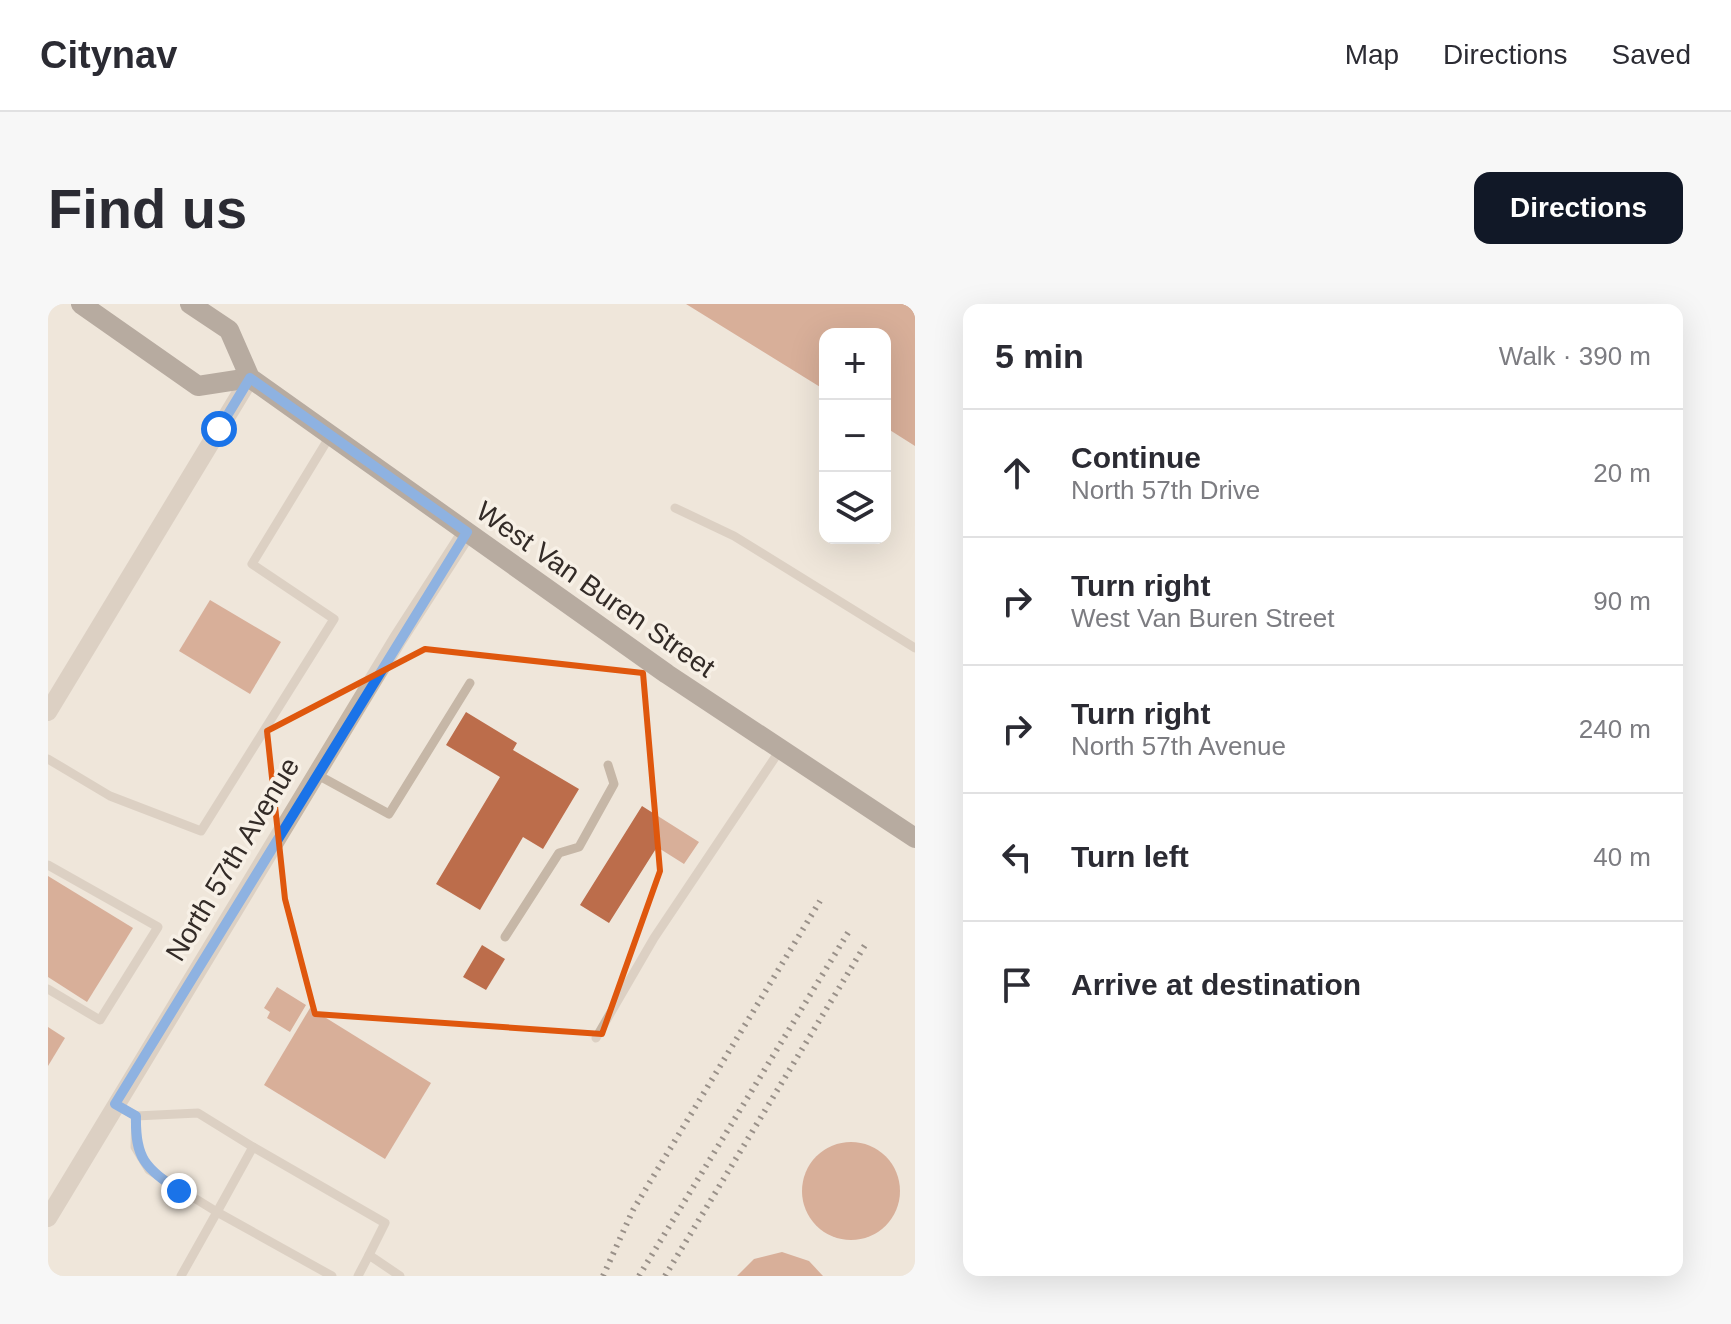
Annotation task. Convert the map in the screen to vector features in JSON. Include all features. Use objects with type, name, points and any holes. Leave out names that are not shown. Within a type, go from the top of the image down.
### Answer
[{"type":"main road","points":[[81,304],[198,386],[250,378],[229,330],[190,304]]},
{"type":"main road","name":"West Van Buren Street","points":[[250,378],[780,750],[915,838]]},
{"type":"street","points":[[48,712],[250,378]]},
{"type":"street","name":"North 57th Avenue","points":[[48,1218],[316,774],[467,532]]},
{"type":"lane","points":[[48,759],[110,796],[201,831],[334,619],[252,564],[330,436]]},
{"type":"lane","points":[[675,508],[734,536],[915,648]]},
{"type":"lane","points":[[316,774],[389,814],[470,683]]},
{"type":"lane","points":[[596,1038],[654,938],[780,750]]},
{"type":"lane","points":[[505,937],[559,853],[579,847],[614,784],[608,765]]},
{"type":"lane","points":[[48,865],[158,927],[100,1020],[48,989]]},
{"type":"lane","points":[[115,1104],[136,1116],[198,1113],[385,1223],[358,1276]]},
{"type":"lane","points":[[136,1116],[135,1147],[149,1170],[332,1276]]},
{"type":"lane","points":[[181,1276],[253,1147]]},
{"type":"lane","points":[[369,1255],[400,1276]]},
{"type":"highlighted area","points":[[425,649],[643,673],[660,871],[602,1034],[315,1014],[285,899],[267,731]]},
{"type":"building","points":[[686,304],[915,304],[915,446],[891,431],[891,328],[819,328],[819,386]]},
{"type":"building","points":[[210,600],[281,642],[250,694],[179,651]]},
{"type":"building","points":[[466,712],[517,743],[513,750],[579,789],[543,849],[523,837],[480,910],[436,884],[500,777],[446,745]]},
{"type":"building","points":[[642,806],[699,842],[684,864],[657,847],[609,923],[580,905]]},
{"type":"building","points":[[48,876],[133,928],[87,1002],[48,977]]},
{"type":"building","points":[[482,945],[505,959],[486,990],[463,977]]},
{"type":"building","points":[[277,987],[306,1005],[290,1032],[267,1018],[270,1012],[264,1008]]},
{"type":"building","points":[[310,1008],[431,1083],[385,1159],[264,1085]]},
{"type":"building","points":[[48,1027],[65,1038],[48,1066]]},
{"type":"building","points":[[851,1142],[870,1146],[886,1156],[896,1172],[900,1191],[896,1210],[886,1226],[870,1236],[851,1240],[832,1236],[816,1226],[806,1210],[802,1191],[806,1172],[816,1156],[832,1146]]},
{"type":"building","points":[[782,1252],[809,1261],[823,1276],[737,1276],[754,1259]]},
{"type":"railway","points":[[603,1276],[633,1210],[820,901]]},
{"type":"railway","points":[[639,1276],[849,931]]},
{"type":"railway","points":[[665,1276],[865,945]]},
{"type":"route","points":[[179,1191],[149,1170],[135,1147],[136,1116],[115,1104],[398,639],[467,532],[250,378],[219,429]]}]
